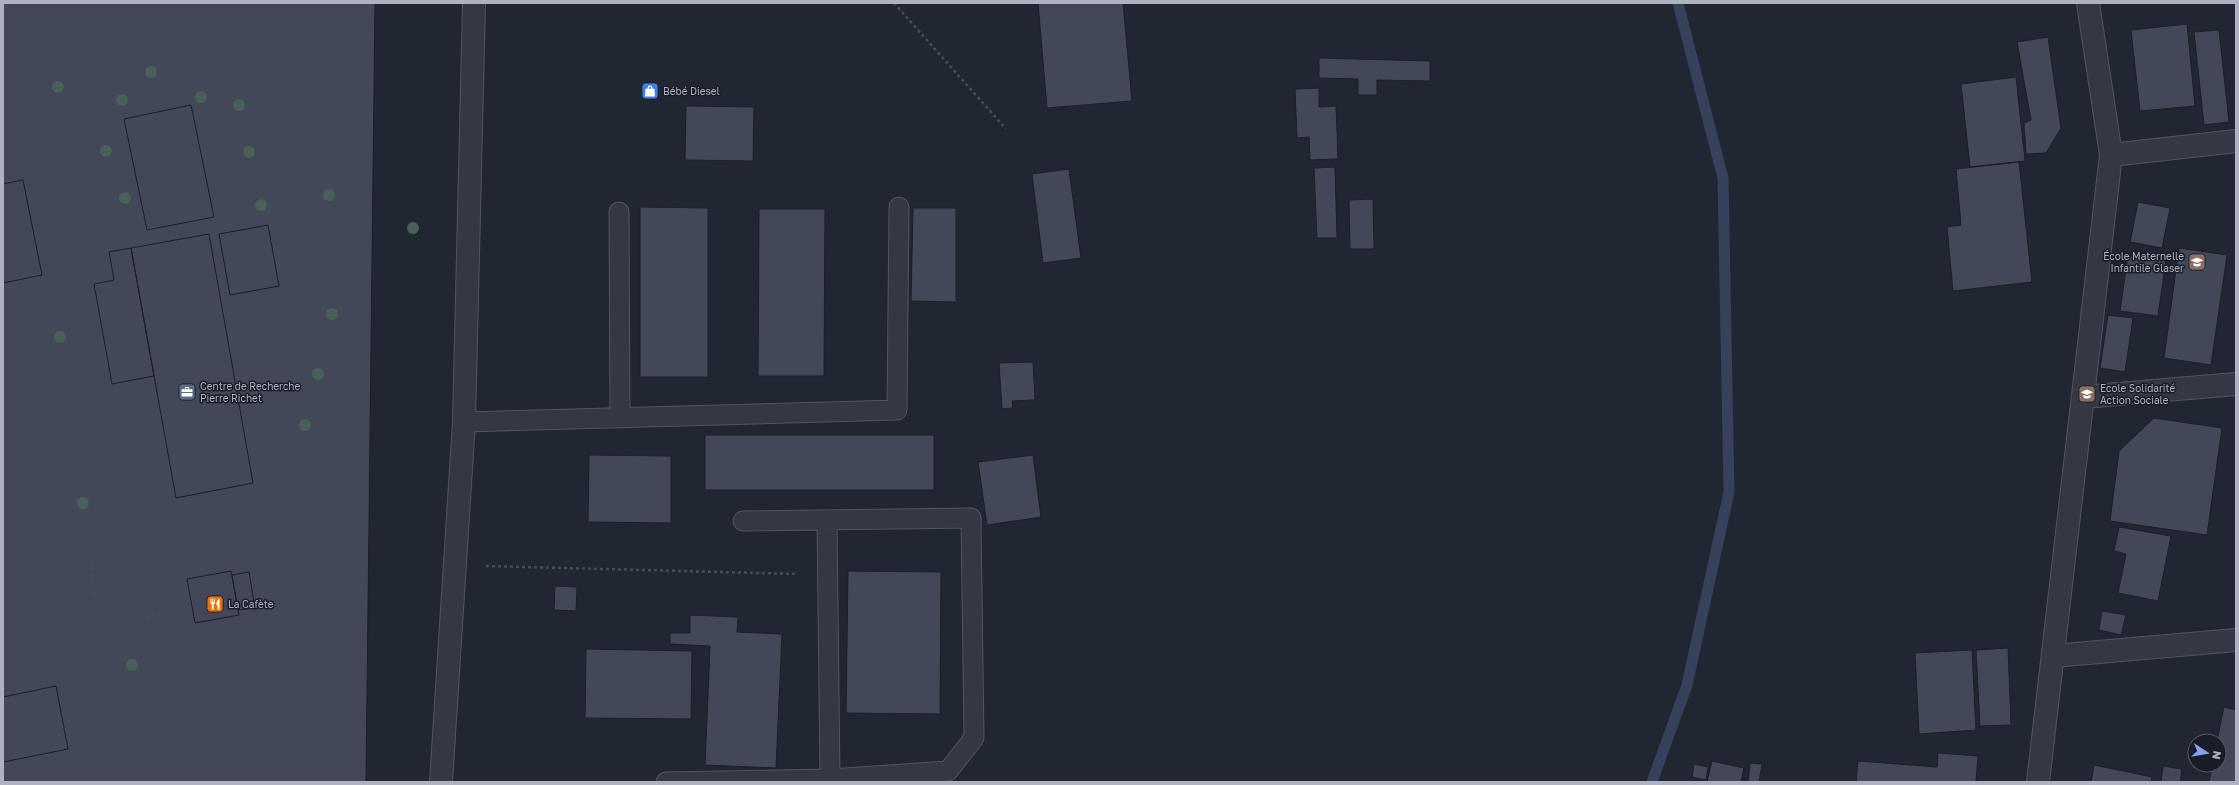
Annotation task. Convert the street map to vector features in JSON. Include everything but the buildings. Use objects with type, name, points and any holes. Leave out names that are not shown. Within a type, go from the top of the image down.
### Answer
[{"type":"street","points":[[441,782],[464,422],[474,3]]},
{"type":"street","points":[[2038,782],[2111,155],[2088,3]]},
{"type":"street","points":[[2111,155],[2236,141]]},
{"type":"street","points":[[2083,397],[2236,384]]},
{"type":"street","points":[[2053,656],[2236,640]]},
{"type":"lane","points":[[464,422],[897,410],[899,207]]},
{"type":"lane","points":[[619,212],[620,418]]},
{"type":"lane","points":[[666,782],[830,779],[948,771],[974,738],[971,518],[743,521]]},
{"type":"lane","points":[[827,520],[830,779]]},
{"type":"path","points":[[894,3],[1006,129]]},
{"type":"path","points":[[90,550],[95,598]]},
{"type":"path","points":[[455,566],[828,575]]},
{"type":"path","points":[[140,619],[182,610]]},
{"type":"waterway","points":[[1652,782],[1687,685],[1729,492],[1723,178],[1678,3]]},
{"type":"place","name":"Bébé Diesel","points":[[650,91]]},
{"type":"place","name":"École Maternelle Infantile Glaser","points":[[2197,262]]},
{"type":"place","name":"Centre de Recherche Pierre Richet","points":[[187,392]]},
{"type":"place","name":"Ecole Solidarité Action Sociale","points":[[2087,394]]},
{"type":"place","name":"La Cafète","points":[[215,604]]}]
